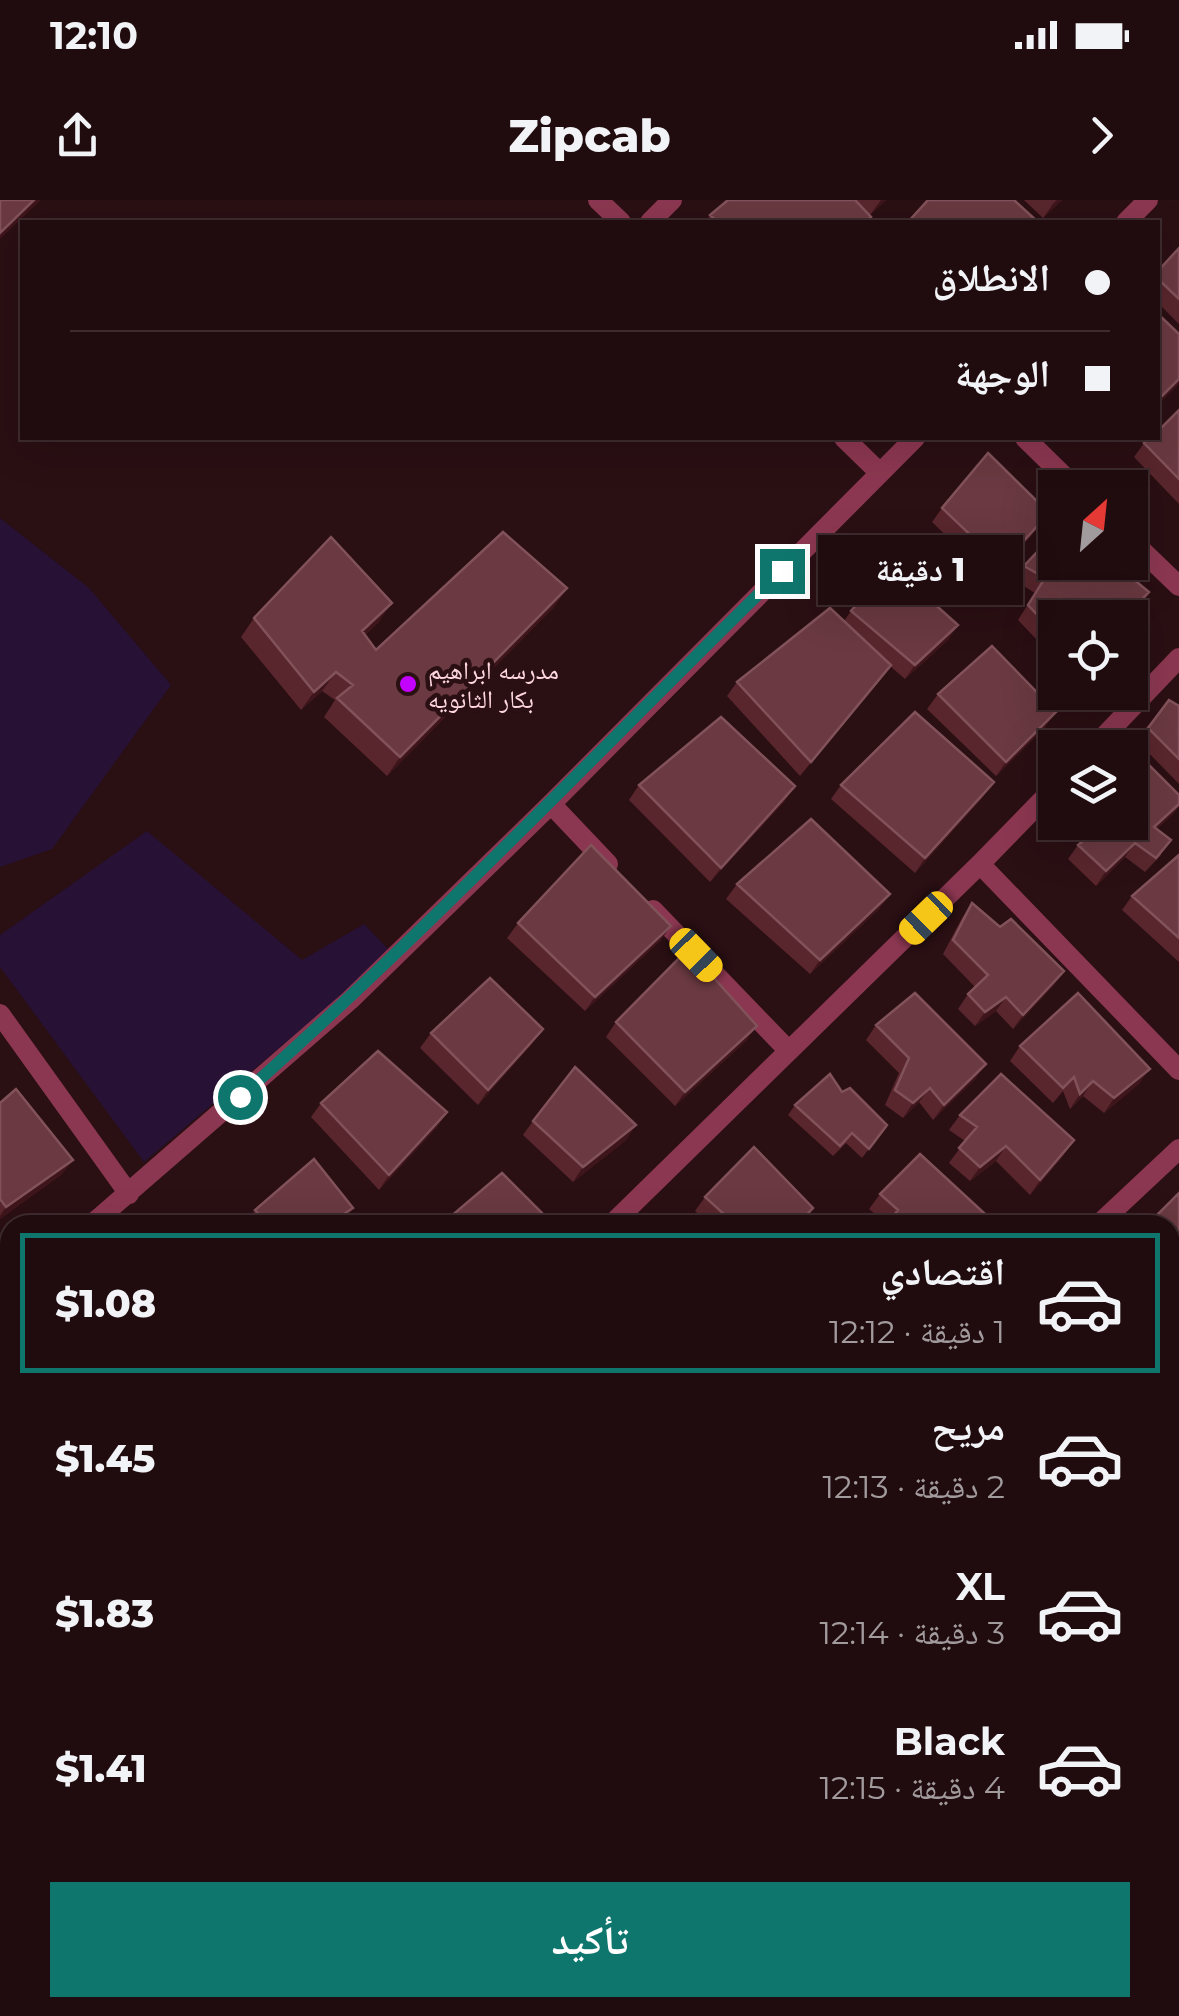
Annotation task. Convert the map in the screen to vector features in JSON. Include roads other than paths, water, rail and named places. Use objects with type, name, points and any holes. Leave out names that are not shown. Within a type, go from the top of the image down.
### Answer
[{"type":"street","points":[[598,200],[620,220]]},
{"type":"street","points":[[652,220],[672,200]]},
{"type":"street","points":[[1128,220],[1148,200]]},
{"type":"street","points":[[846,440],[880,473]]},
{"type":"street","points":[[104,1215],[350,1000],[914,440]]},
{"type":"street","points":[[1026,440],[1057,470]]},
{"type":"street","points":[[1148,556],[1179,586]]},
{"type":"street","points":[[1110,730],[1179,658]]},
{"type":"street","points":[[551,804],[788,1050]]},
{"type":"street","points":[[621,1215],[1038,804]]},
{"type":"street","points":[[980,864],[1179,1070]]},
{"type":"street","points":[[0,1014],[130,1194]]},
{"type":"street","points":[[1109,1215],[1179,1149]]},
{"type":"place","name":"مدرسه ابراهيم بكار الثانويه","points":[[408,684]]}]
